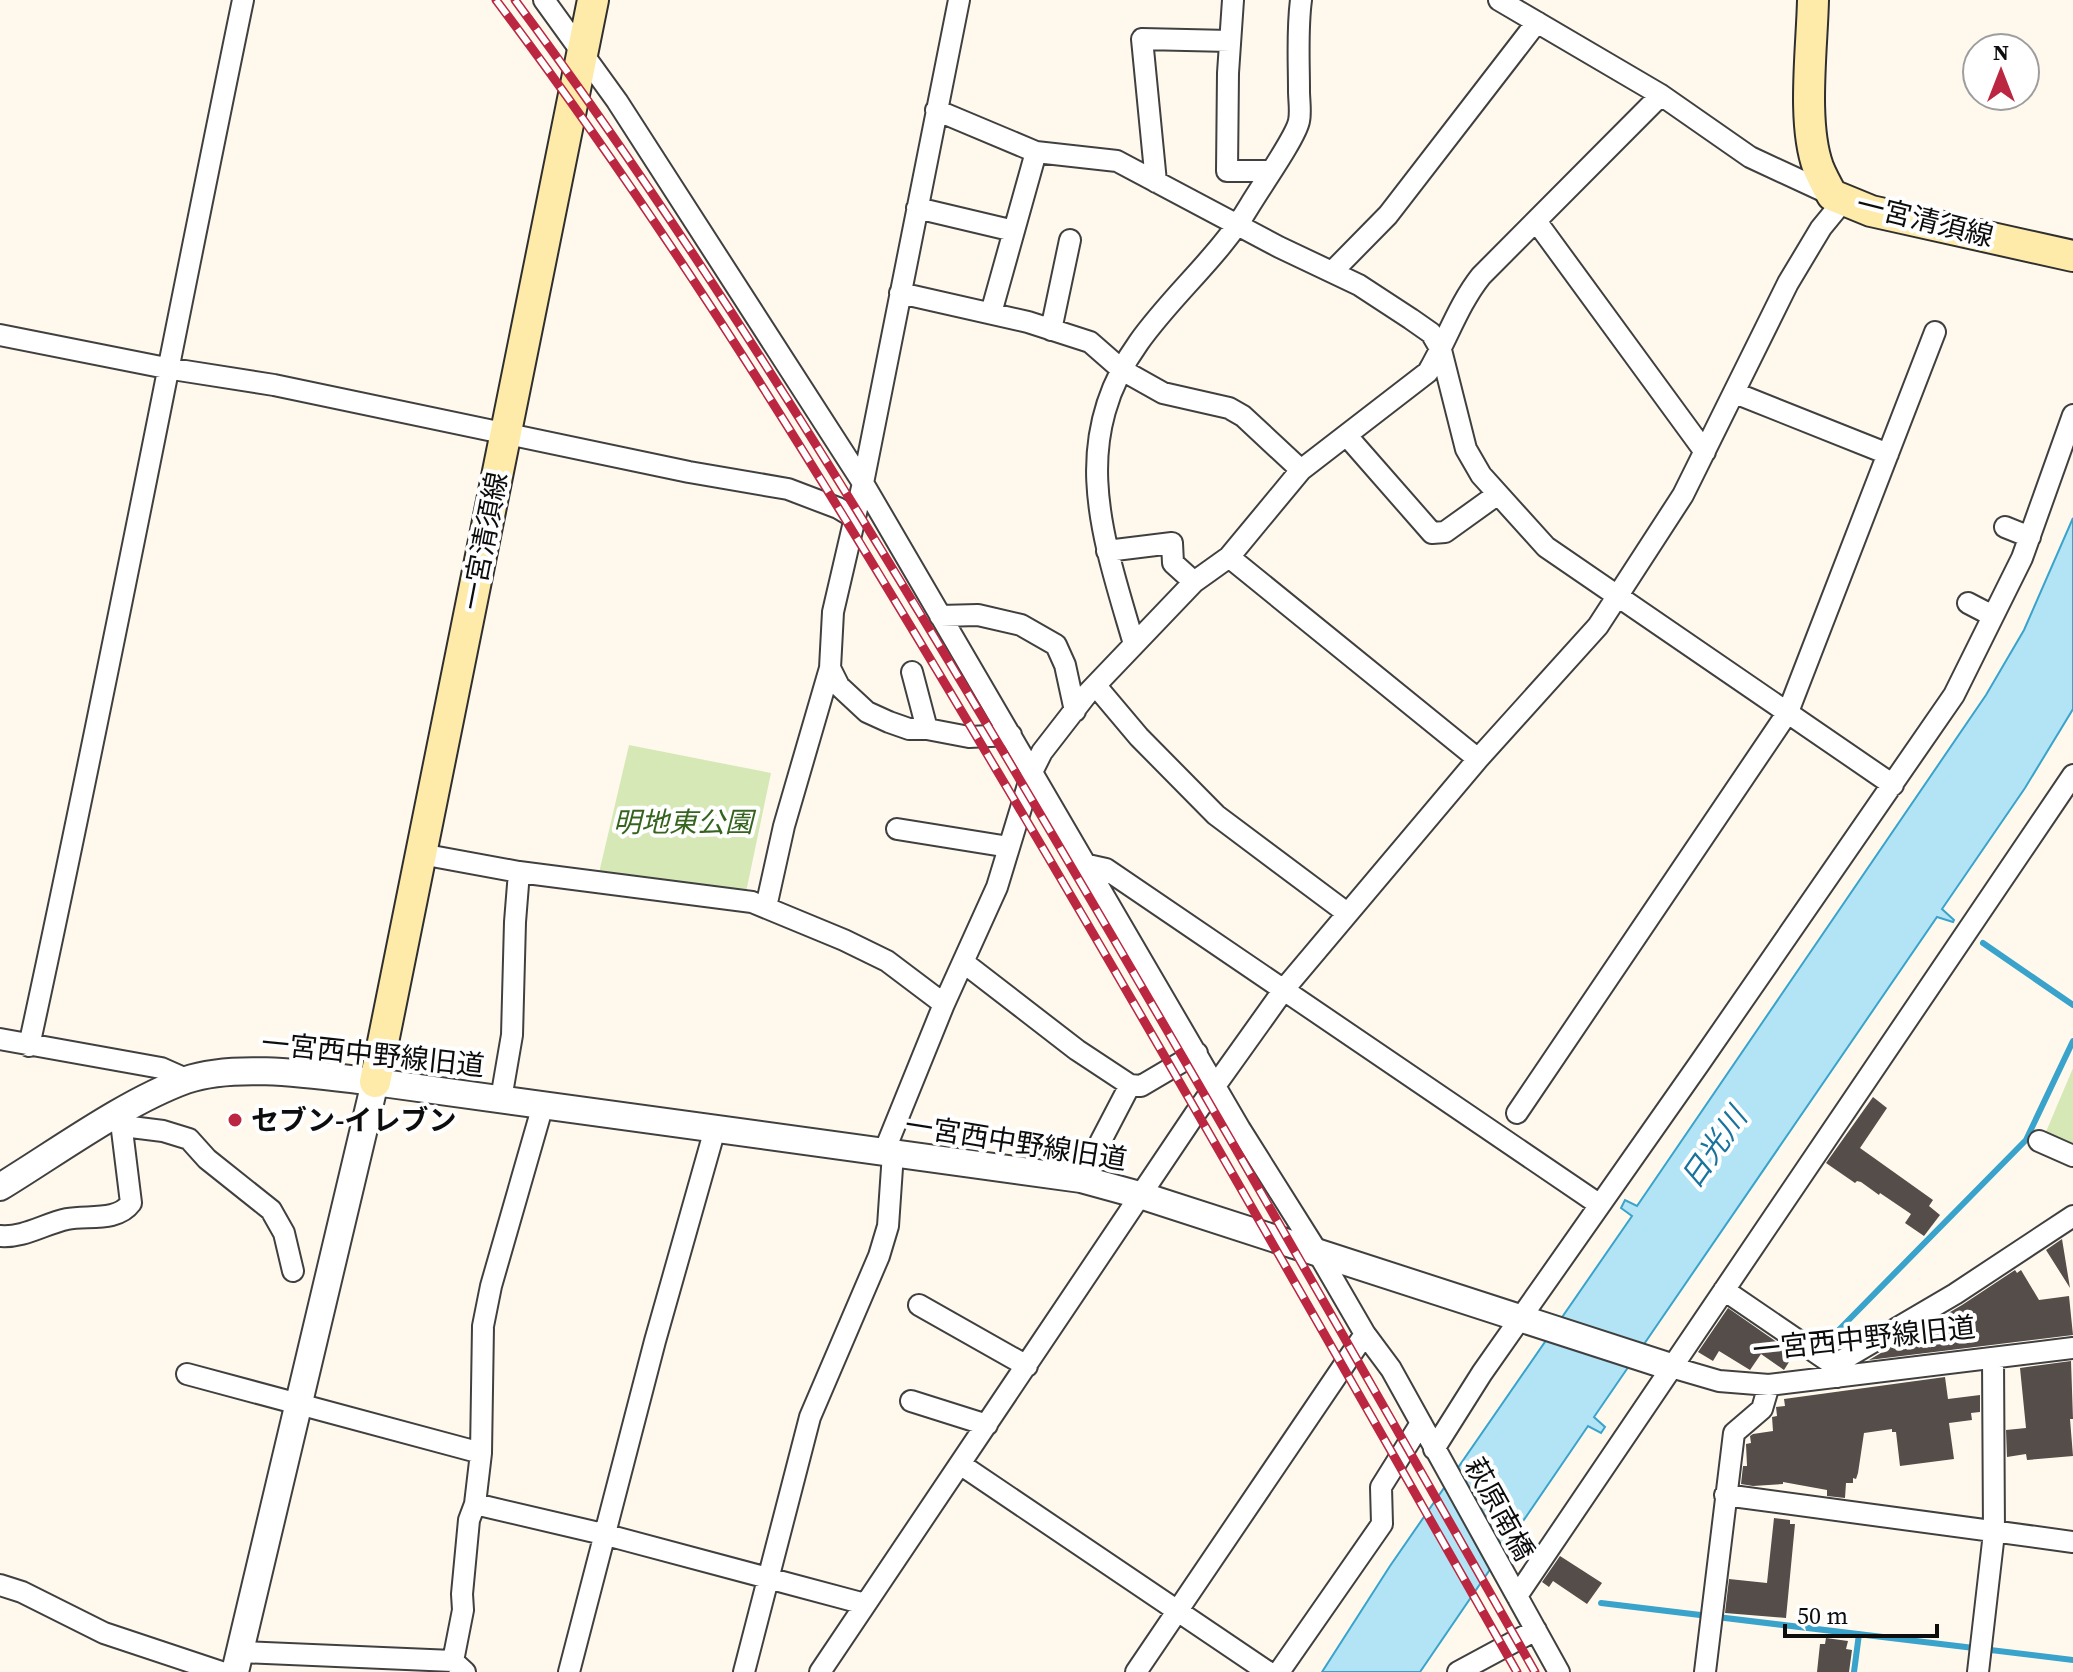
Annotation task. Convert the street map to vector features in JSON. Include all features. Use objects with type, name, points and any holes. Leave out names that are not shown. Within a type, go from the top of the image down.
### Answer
[{"type":"main road","name":"一宮清須線","points":[[375,1082],[593,0]]},
{"type":"main road","name":"一宮清須線","points":[[1813,0],[1812,144],[1818,167],[1838,197],[1871,211],[2073,256]]},
{"type":"street","points":[[29,1046],[71,853],[166,368],[243,0]]},
{"type":"street","name":"萩原南橋","points":[[544,0],[617,101],[863,483],[1240,1129],[1365,1334],[1391,1369],[1559,1672]]},
{"type":"street","points":[[766,907],[784,826],[830,668],[833,612],[863,483],[959,0]]},
{"type":"street","points":[[1233,0],[1227,171],[1270,171]]},
{"type":"street","points":[[1134,644],[1107,551],[1096,490],[1098,445],[1106,410],[1122,370],[1138,342],[1238,225],[1299,123],[1298,19],[1301,0]]},
{"type":"street","points":[[820,1672],[1285,988],[1478,759],[1598,626],[1683,495],[1788,283],[1838,197],[1750,157],[1661,95],[1499,0]]},
{"type":"street","points":[[1332,272],[1388,215],[1537,22]]},
{"type":"street","points":[[1156,182],[1142,39],[1230,41]]},
{"type":"street","points":[[744,1672],[766,1577],[810,1417],[879,1256],[888,1226],[889,1153],[944,1004],[997,887],[1032,772],[1042,752],[1134,644],[1194,582],[1229,557],[1301,470],[1428,372],[1464,298],[1481,276],[1661,95]]},
{"type":"street","points":[[936,110],[1036,152],[1117,161],[1359,285],[1431,333],[1441,350],[1466,449],[1481,475],[1546,547],[1893,785]]},
{"type":"street","points":[[991,313],[1036,152]]},
{"type":"street","points":[[917,208],[1014,231]]},
{"type":"street","points":[[1536,221],[1705,452]]},
{"type":"street","points":[[1051,330],[1070,240]]},
{"type":"street","points":[[900,293],[991,313],[1090,342],[1122,370],[1163,393],[1229,408],[1243,416],[1301,470]]},
{"type":"street","points":[[1517,1113],[1788,712],[1935,332]]},
{"type":"street","points":[[0,335],[166,368],[274,385],[689,472],[788,489],[853,517]]},
{"type":"street","points":[[1735,393],[1888,454]]},
{"type":"street","points":[[1434,1449],[1482,1373],[1954,695],[2022,558],[2073,415]]},
{"type":"street","points":[[1347,436],[1432,533],[1445,532],[1498,494]]},
{"type":"street","points":[[2005,527],[2030,537]]},
{"type":"street","points":[[1107,551],[1172,543],[1173,563],[1194,582]]},
{"type":"street","points":[[1229,557],[1478,759]]},
{"type":"street","points":[[1968,603],[1993,616]]},
{"type":"street","points":[[940,616],[978,615],[1021,625],[1056,645],[1065,665],[1075,711]]},
{"type":"street","points":[[830,668],[839,686],[867,712],[909,729],[969,737],[1011,735]]},
{"type":"street","points":[[912,672],[927,729]]},
{"type":"street","points":[[1096,686],[1139,737],[1216,815],[1347,913]]},
{"type":"street","points":[[1517,1596],[2073,775]]},
{"type":"street","points":[[897,829],[1009,847]]},
{"type":"street","points":[[421,854],[519,872],[752,902],[887,961],[944,1004]]},
{"type":"street","points":[[1088,865],[1106,869],[1600,1205]]},
{"type":"street","points":[[501,1099],[512,1035],[519,872]]},
{"type":"street","points":[[963,962],[1077,1050],[1130,1085],[1141,1086],[1197,1053]]},
{"type":"street","points":[[0,1039],[161,1068],[188,1080]]},
{"type":"street","name":"一宮西中野線旧道","points":[[0,1187],[120,1114],[188,1080],[224,1073],[288,1072],[1081,1179],[1143,1196],[1719,1381],[1769,1385],[1835,1371],[2073,1348]]},
{"type":"street","points":[[375,1082],[238,1662],[459,1666],[469,1520],[475,1504],[481,1453],[483,1326],[491,1286],[543,1105]]},
{"type":"street","points":[[1081,1179],[1130,1085]]},
{"type":"street","points":[[0,1236],[14,1237],[61,1220],[119,1215],[127,1210],[131,1203],[120,1114]]},
{"type":"street","points":[[120,1114],[131,1127],[163,1131],[189,1139],[207,1159],[271,1210],[284,1233],[293,1271]]},
{"type":"street","points":[[569,1672],[603,1534],[715,1129]]},
{"type":"street","points":[[2039,1141],[2073,1156]]},
{"type":"street","points":[[1724,1290],[1835,1371],[2073,1216]]},
{"type":"street","points":[[919,1305],[1027,1366]]},
{"type":"street","points":[[1136,1672],[1365,1334]]},
{"type":"street","points":[[1978,1672],[1994,1533],[1993,1358]]},
{"type":"street","points":[[187,1374],[481,1453]]},
{"type":"street","points":[[1705,1672],[1734,1433],[1762,1409],[1769,1385]]},
{"type":"street","points":[[911,1401],[987,1425]]},
{"type":"street","points":[[1279,1672],[1382,1524],[1381,1487],[1421,1423]]},
{"type":"street","points":[[960,1464],[1268,1672]]},
{"type":"street","points":[[1725,1495],[2073,1542]]},
{"type":"street","points":[[475,1504],[603,1534],[865,1604]]},
{"type":"street","points":[[0,1585],[22,1592],[104,1633],[221,1672]]},
{"type":"street","points":[[1458,1672],[1536,1630]]},
{"type":"green space","name":"明地東公園","points":[[629,745],[771,773],[745,897],[598,877]]},
{"type":"green space","points":[[2073,1068],[2073,1145],[2045,1134]]},
{"type":"water","name":"日光川","points":[[2073,518],[2073,709],[2025,788],[1942,909],[1953,922],[1937,917],[1594,1417],[1605,1427],[1601,1433],[1588,1426],[1420,1672],[1322,1672],[1390,1566],[1632,1216],[1621,1208],[1625,1200],[1637,1206],[1986,695],[2024,630]]},
{"type":"building","points":[[1873,1097],[1887,1108],[1860,1148],[1933,1200],[1929,1206],[1940,1215],[1924,1236],[1905,1223],[1911,1214],[1826,1163]]},
{"type":"building","points":[[2062,1239],[2070,1288],[2046,1250]]},
{"type":"building","points":[[2015,1270],[2017,1273],[2021,1270],[2039,1300],[2069,1296],[2073,1335],[1869,1360],[1962,1305]]},
{"type":"building","points":[[1728,1308],[1794,1354],[1784,1370],[1761,1354],[1750,1370],[1719,1351],[1713,1361],[1698,1352]]},
{"type":"building","points":[[2071,1361],[2073,1456],[2027,1460],[2026,1454],[2007,1457],[2006,1430],[2026,1428],[2020,1368]]},
{"type":"building","points":[[1945,1377],[1948,1399],[1980,1395],[1980,1412],[1971,1413],[1972,1420],[1949,1423],[1954,1459],[1900,1466],[1896,1432],[1892,1429],[1864,1433],[1858,1473],[1853,1483],[1846,1483],[1845,1498],[1827,1496],[1827,1490],[1783,1482],[1753,1486],[1741,1484],[1743,1466],[1747,1466],[1746,1444],[1751,1443],[1750,1436],[1773,1431],[1772,1417],[1777,1416],[1776,1407],[1785,1406],[1784,1399]]},
{"type":"building","points":[[1774,1518],[1790,1520],[1790,1524],[1795,1524],[1786,1618],[1725,1613],[1729,1579],[1767,1583]]},
{"type":"building","points":[[1560,1556],[1602,1583],[1587,1604],[1553,1581],[1549,1587],[1542,1582]]},
{"type":"building","points":[[1826,1638],[1848,1641],[1846,1649],[1852,1650],[1849,1672],[1817,1672],[1820,1644],[1825,1644]]},
{"type":"waterway","points":[[1983,943],[2073,1005]]},
{"type":"waterway","points":[[1821,1348],[2026,1140],[2073,1041]]},
{"type":"waterway","points":[[1601,1603],[2073,1660]]},
{"type":"waterway","points":[[1854,1672],[1859,1634]]},
{"type":"railway","points":[[496,0],[692,278],[873,565],[1124,986],[1517,1672]]},
{"type":"railway","points":[[515,0],[705,272],[883,553],[1134,974],[1535,1672]]},
{"type":"place","name":"セブン-イレブン","points":[[235,1120]]}]
